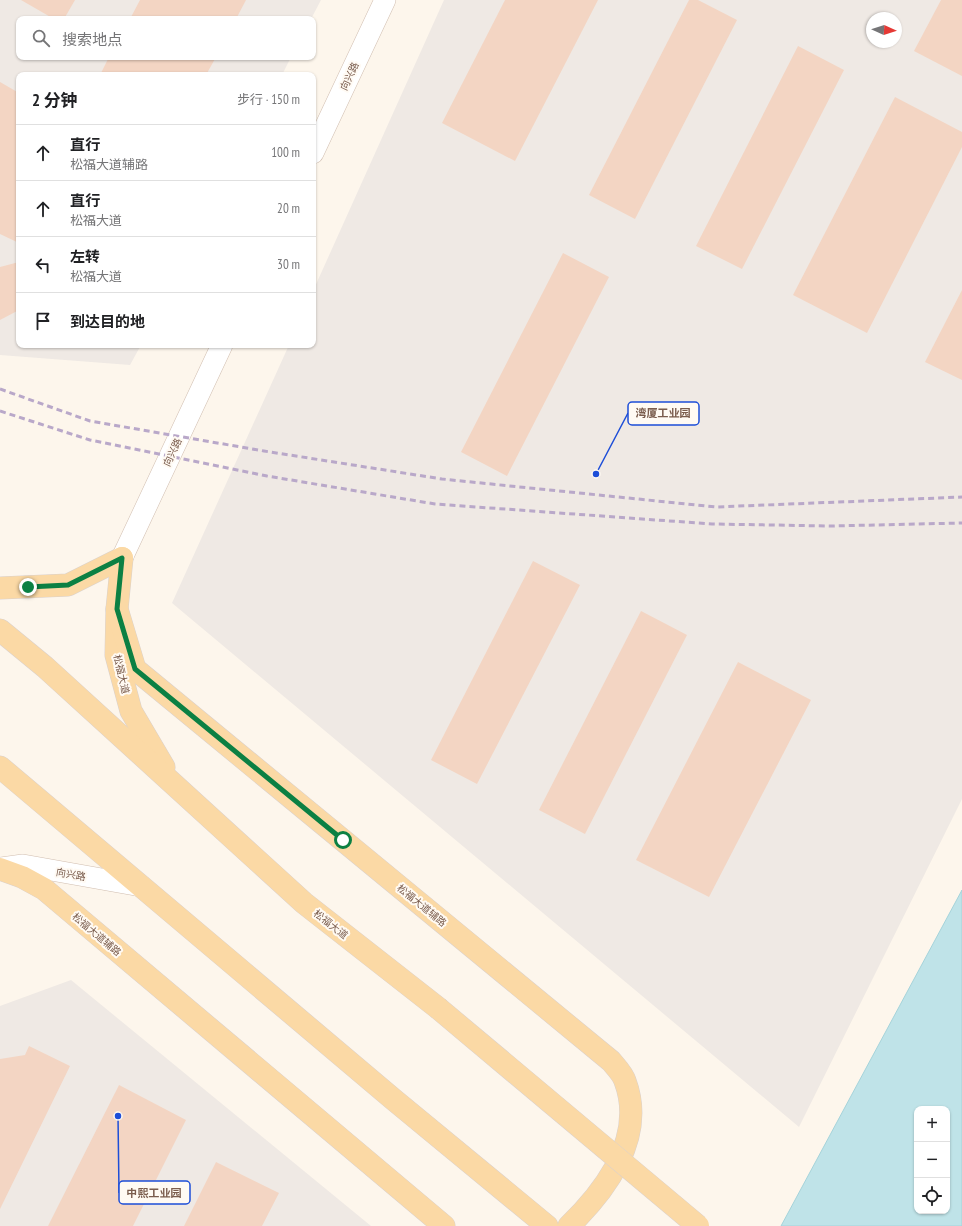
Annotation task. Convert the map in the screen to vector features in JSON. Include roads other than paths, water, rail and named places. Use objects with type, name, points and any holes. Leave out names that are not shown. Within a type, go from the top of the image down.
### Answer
[{"type":"main road","points":[[0,588],[68,585],[122,558]]},
{"type":"main road","name":"松福大道","points":[[122,558],[117,609],[116,655],[131,712],[174,785]]},
{"type":"main road","name":"松福大道辅路","points":[[117,609],[135,669],[612,1061],[625,1080],[630,1101],[631,1125],[624,1150],[610,1178],[588,1207],[569,1226]]},
{"type":"main road","name":"松福大道","points":[[0,630],[45,667],[304,903],[438,1008],[698,1226]]},
{"type":"main road","points":[[0,766],[393,1099],[547,1226]]},
{"type":"main road","name":"松福大道辅路","points":[[0,869],[22,877],[44,889],[444,1226]]},
{"type":"main road","points":[[576,1226],[588,1207]]},
{"type":"street","name":"向兴路","points":[[316,147],[385,0]]},
{"type":"street","name":"向兴路","points":[[122,558],[221,348]]},
{"type":"street","name":"向兴路","points":[[0,869],[23,865],[141,886]]},
{"type":"water","points":[[962,890],[962,1226],[781,1226]]},
{"type":"railway","points":[[0,389],[90,421],[264,451],[442,479],[716,507],[962,497]]},
{"type":"railway","points":[[0,411],[90,440],[267,476],[435,504],[712,524],[831,526],[962,523]]},
{"type":"place","name":"湾厦工业园","points":[[596,474]]},
{"type":"place","name":"中熙工业园","points":[[118,1116]]}]
